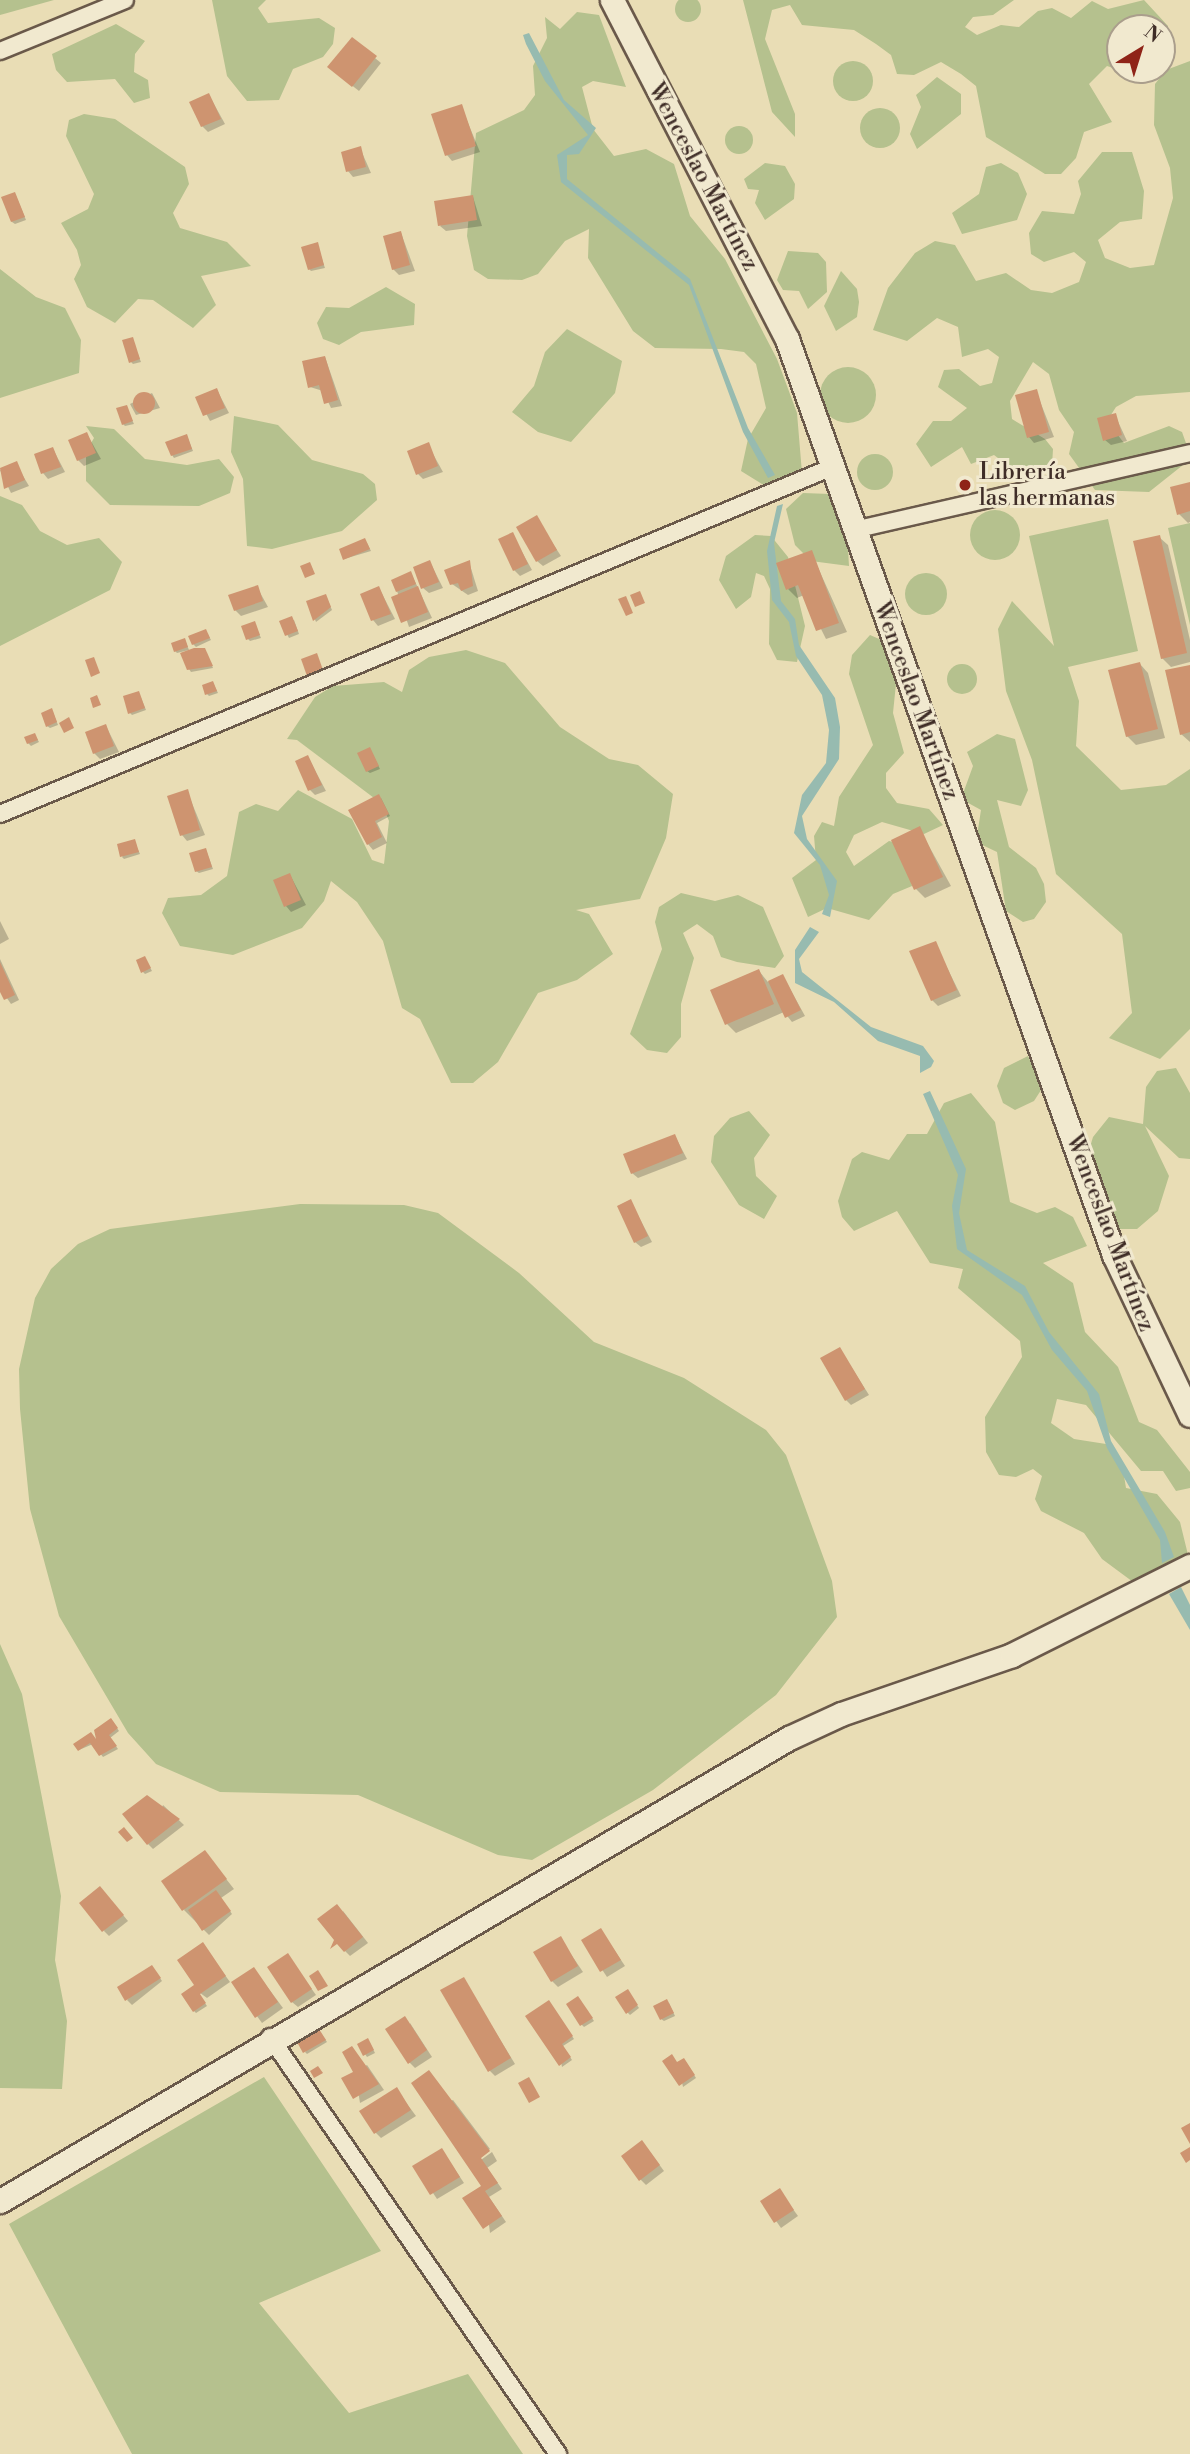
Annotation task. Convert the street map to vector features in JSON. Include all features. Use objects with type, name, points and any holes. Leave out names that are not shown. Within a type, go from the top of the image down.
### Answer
[{"type":"main road","name":"Wenceslao Martínez","points":[[612,0],[787,339],[830,468],[1114,1255],[1190,1415]]},
{"type":"main road","points":[[0,2201],[270,2037],[789,1738],[841,1714],[1013,1655],[1190,1566]]},
{"type":"street","points":[[0,51],[125,0]]},
{"type":"street","points":[[854,530],[1190,453]]},
{"type":"street","points":[[0,814],[830,468]]},
{"type":"street","points":[[270,2037],[558,2454]]},
{"type":"green space","points":[[688,-4],[697,0],[701,9],[697,18],[688,22],[679,18],[675,9],[679,0]]},
{"type":"green space","points":[[0,0],[54,0],[0,15]]},
{"type":"green space","points":[[212,0],[266,0],[258,8],[268,23],[319,18],[335,28],[333,44],[323,57],[293,69],[279,100],[247,101],[227,76]]},
{"type":"green space","points":[[743,0],[1014,0],[993,15],[973,17],[965,27],[977,35],[1001,25],[1019,27],[1038,11],[1052,8],[1071,18],[1092,1],[1108,9],[1144,0],[1157,14],[1106,14],[1106,67],[1089,84],[1112,122],[1084,132],[1076,158],[1061,174],[1045,174],[986,137],[976,86],[961,74],[941,62],[914,75],[897,74],[891,55],[876,44],[854,30],[802,25],[790,5],[772,10],[765,39],[795,114],[795,137],[772,112]]},
{"type":"green space","points":[[577,12],[599,15],[626,87],[593,81],[582,87],[593,129],[614,156],[646,149],[674,164],[690,216],[725,259],[777,359],[797,413],[802,473],[770,489],[741,471],[748,439],[766,408],[756,364],[744,352],[655,348],[633,331],[588,258],[589,229],[565,241],[538,274],[522,280],[488,279],[474,270],[467,236],[476,133],[524,110],[535,95],[533,66],[547,38],[545,17],[560,29]]},
{"type":"green space","points":[[116,24],[145,41],[135,54],[134,72],[148,80],[150,98],[134,103],[115,79],[67,82],[56,70],[52,54]]},
{"type":"green space","points":[[853,61],[861,62],[867,67],[872,73],[872,89],[867,95],[861,100],[853,101],[845,100],[839,95],[834,89],[833,81],[834,73],[839,67],[845,62]]},
{"type":"green space","points":[[1190,61],[1190,392],[1136,396],[1116,407],[1107,421],[1124,443],[1169,426],[1182,432],[1187,446],[1183,465],[1149,492],[1095,490],[1069,454],[1074,432],[1059,410],[1049,374],[1033,362],[1010,401],[1012,419],[1045,439],[1053,449],[1052,466],[1028,481],[994,455],[971,464],[962,447],[931,467],[916,444],[933,421],[951,421],[967,408],[938,387],[944,370],[959,369],[980,386],[992,383],[999,357],[988,349],[962,357],[958,327],[937,318],[907,341],[873,330],[888,288],[915,253],[935,241],[955,245],[976,281],[1006,273],[1031,290],[1052,293],[1079,282],[1086,262],[1074,252],[1044,262],[1031,254],[1029,233],[1042,211],[1074,214],[1081,194],[1078,181],[1102,152],[1132,152],[1144,191],[1142,219],[1120,222],[1098,240],[1105,258],[1130,268],[1154,265],[1173,198],[1170,168],[1154,125],[1155,84],[1176,84],[1176,66]]},
{"type":"green space","points":[[937,77],[961,94],[961,114],[917,149],[910,134],[921,107],[916,95]]},
{"type":"green space","points":[[880,108],[894,114],[900,128],[894,142],[880,148],[866,142],[860,128],[866,114]]},
{"type":"green space","points":[[84,114],[115,119],[185,167],[189,184],[173,213],[180,228],[227,242],[251,266],[201,276],[216,305],[193,328],[153,300],[138,299],[115,323],[87,307],[74,279],[81,265],[77,250],[61,223],[88,209],[94,194],[66,136],[69,120]]},
{"type":"green space","points":[[739,126],[749,130],[753,140],[749,150],[739,154],[729,150],[725,140],[729,130]]},
{"type":"green space","points":[[765,163],[785,166],[795,184],[794,199],[765,220],[755,203],[759,190],[748,189],[744,179]]},
{"type":"green space","points":[[1001,163],[1018,173],[1027,194],[1017,220],[962,234],[952,213],[979,194],[986,167]]},
{"type":"green space","points":[[788,251],[818,253],[826,262],[827,292],[808,309],[799,291],[783,290],[777,280]]},
{"type":"green space","points":[[0,269],[36,297],[65,308],[81,340],[79,373],[0,398]]},
{"type":"green space","points":[[841,271],[857,289],[859,302],[857,317],[836,331],[824,306]]},
{"type":"green space","points":[[386,287],[415,304],[414,325],[361,332],[339,345],[323,339],[317,323],[326,307],[349,308]]},
{"type":"green space","points":[[567,329],[622,361],[615,393],[571,442],[538,432],[512,412],[534,386],[545,352]]},
{"type":"green space","points":[[842,367],[854,367],[864,371],[872,379],[876,395],[872,411],[864,419],[854,423],[842,423],[832,419],[824,411],[820,401],[820,389],[824,379],[832,371]]},
{"type":"green space","points":[[234,416],[278,425],[312,460],[363,474],[375,484],[377,500],[342,531],[272,549],[247,546],[243,479],[231,452]]},
{"type":"green space","points":[[86,426],[114,429],[145,459],[187,465],[219,459],[234,477],[230,493],[199,506],[110,505],[86,481],[86,452],[94,438]]},
{"type":"green space","points":[[875,454],[888,459],[893,472],[888,485],[875,490],[862,485],[857,472],[862,459]]},
{"type":"green space","points":[[803,493],[830,494],[846,515],[849,566],[811,561],[795,545],[786,509]]},
{"type":"green space","points":[[0,496],[22,505],[40,531],[67,545],[99,538],[122,562],[110,590],[0,646]]},
{"type":"green space","points":[[995,510],[1013,517],[1020,535],[1013,553],[995,560],[977,553],[970,535],[977,517]]},
{"type":"green space","points":[[1108,519],[1138,651],[1068,667],[1079,701],[1076,746],[1121,790],[1166,785],[1190,769],[1190,1029],[1160,1059],[1109,1038],[1132,1013],[1122,934],[1056,874],[1032,760],[1006,691],[998,629],[1012,601],[1054,646],[1029,536]]},
{"type":"green space","points":[[1190,523],[1190,625],[1168,528]]},
{"type":"green space","points":[[755,535],[771,536],[788,557],[805,626],[797,662],[777,660],[769,644],[770,589],[764,576],[756,573],[751,597],[736,609],[719,580],[726,556]]},
{"type":"green space","points":[[926,573],[941,579],[947,594],[941,609],[926,615],[911,609],[905,594],[911,579]]},
{"type":"green space","points":[[870,635],[886,642],[898,664],[893,713],[904,753],[886,773],[886,788],[897,803],[929,809],[943,825],[924,834],[882,822],[854,835],[846,852],[854,866],[889,841],[906,845],[912,886],[893,894],[869,920],[827,908],[808,917],[792,878],[816,860],[814,836],[822,822],[834,826],[839,797],[873,745],[849,674],[852,655]]},
{"type":"green space","points":[[466,650],[505,663],[560,727],[609,759],[638,765],[673,794],[666,838],[640,899],[576,910],[589,914],[613,954],[577,980],[538,993],[498,1062],[473,1083],[451,1083],[420,1019],[402,1008],[383,941],[357,902],[331,881],[324,901],[302,928],[233,955],[180,946],[162,913],[168,898],[201,895],[227,876],[239,812],[256,804],[278,811],[298,790],[352,819],[372,860],[384,864],[389,821],[382,804],[297,740],[287,739],[315,697],[333,686],[384,682],[402,692],[409,670],[429,657]]},
{"type":"green space","points":[[962,664],[968,665],[976,673],[976,685],[968,693],[962,694],[956,693],[948,685],[947,679],[948,673],[956,665]]},
{"type":"green space","points":[[997,734],[1015,739],[1028,790],[1021,806],[997,800],[1009,847],[1036,868],[1044,884],[1046,902],[1034,919],[1023,922],[1006,911],[997,852],[976,842],[981,810],[961,799],[973,766],[967,752]]},
{"type":"green space","points":[[681,893],[715,901],[738,895],[763,907],[784,956],[775,968],[737,962],[721,957],[713,936],[697,924],[683,933],[694,958],[681,1004],[681,1037],[667,1053],[647,1050],[630,1034],[662,949],[655,922],[659,907]]},
{"type":"green space","points":[[1028,1056],[1043,1087],[1034,1101],[1015,1110],[1003,1103],[997,1086],[1004,1068]]},
{"type":"green space","points":[[1176,1068],[1190,1093],[1190,1159],[1179,1158],[1145,1126],[1169,1176],[1158,1211],[1137,1229],[1109,1229],[1084,1167],[1093,1137],[1109,1117],[1143,1124],[1146,1087],[1157,1071]]},
{"type":"green space","points":[[971,1093],[995,1122],[1010,1202],[1037,1213],[1055,1207],[1073,1217],[1087,1246],[1043,1263],[1073,1283],[1085,1332],[1118,1367],[1139,1422],[1157,1430],[1190,1472],[1190,1488],[1176,1491],[1163,1471],[1141,1471],[1086,1405],[1057,1399],[1051,1423],[1074,1439],[1106,1444],[1122,1463],[1126,1488],[1157,1494],[1180,1522],[1190,1563],[1152,1596],[1102,1559],[1084,1533],[1041,1511],[1035,1499],[1042,1476],[1033,1469],[1016,1477],[999,1475],[986,1452],[985,1417],[1022,1357],[1020,1341],[958,1288],[963,1269],[930,1263],[897,1211],[854,1231],[842,1217],[838,1201],[852,1159],[862,1152],[889,1160],[907,1134],[927,1134],[944,1103]]},
{"type":"green space","points":[[749,1111],[770,1135],[754,1158],[756,1176],[777,1196],[764,1219],[739,1205],[711,1162],[714,1136],[730,1118]]},
{"type":"green space","points":[[300,1204],[404,1205],[438,1213],[519,1273],[594,1342],[684,1378],[766,1430],[786,1455],[832,1581],[837,1617],[776,1695],[653,1790],[532,1860],[498,1855],[358,1795],[220,1792],[156,1764],[128,1733],[59,1616],[30,1509],[20,1409],[19,1369],[35,1298],[51,1269],[78,1244],[110,1229]]},
{"type":"green space","points":[[0,1644],[22,1694],[61,1896],[55,1960],[67,2021],[62,2089],[0,2088]]},
{"type":"green space","points":[[264,2077],[381,2251],[259,2303],[349,2413],[468,2374],[523,2454],[132,2454],[9,2224]]},
{"type":"water","points":[[529,33],[564,100],[596,128],[579,154],[567,155],[567,179],[690,279],[748,428],[775,475],[768,478],[743,432],[689,285],[561,182],[557,155],[588,135],[545,81],[523,35]]},
{"type":"water","points":[[783,504],[774,543],[781,601],[795,619],[799,645],[835,698],[840,727],[839,759],[802,816],[807,839],[837,881],[830,917],[822,914],[829,895],[820,865],[794,833],[802,795],[826,763],[829,730],[822,695],[796,656],[789,622],[772,600],[767,551],[777,506]]},
{"type":"water","points":[[810,927],[819,932],[799,959],[802,972],[871,1027],[923,1046],[934,1061],[931,1067],[920,1073],[920,1056],[878,1041],[834,1002],[795,983],[795,950]]},
{"type":"water","points":[[930,1091],[966,1169],[959,1213],[967,1250],[1025,1286],[1049,1332],[1099,1394],[1111,1441],[1165,1532],[1174,1557],[1162,1563],[1160,1540],[1107,1448],[1087,1391],[1052,1350],[1022,1295],[957,1249],[952,1206],[958,1175],[923,1094]]},
{"type":"water","points":[[1181,1587],[1190,1605],[1190,1630],[1169,1594]]},
{"type":"building","points":[[352,37],[377,56],[352,87],[327,67]]},
{"type":"building","points":[[209,93],[221,119],[201,127],[189,102]]},
{"type":"building","points":[[462,104],[476,146],[445,156],[431,114]]},
{"type":"building","points":[[361,146],[366,167],[346,172],[341,152]]},
{"type":"building","points":[[15,192],[25,217],[11,222],[1,197]]},
{"type":"building","points":[[473,195],[477,220],[438,226],[434,201]]},
{"type":"building","points":[[401,231],[410,265],[392,270],[383,236]]},
{"type":"building","points":[[318,242],[324,265],[308,270],[301,247]]},
{"type":"building","points":[[133,337],[140,359],[129,363],[122,340]]},
{"type":"building","points":[[325,356],[338,400],[324,404],[319,385],[308,388],[302,361]]},
{"type":"building","points":[[217,388],[225,408],[203,416],[195,397]]},
{"type":"building","points":[[1037,389],[1049,432],[1027,438],[1015,395]]},
{"type":"building","points":[[144,392],[152,395],[155,403],[152,411],[144,414],[136,411],[133,403],[136,395]]},
{"type":"building","points":[[127,405],[133,421],[122,425],[116,408]]},
{"type":"building","points":[[1116,413],[1122,435],[1103,441],[1097,418]]},
{"type":"building","points":[[87,432],[96,453],[77,461],[68,440]]},
{"type":"building","points":[[187,434],[192,449],[171,456],[165,442]]},
{"type":"building","points":[[429,442],[438,466],[416,475],[407,451]]},
{"type":"building","points":[[53,447],[61,467],[41,474],[34,454]]},
{"type":"building","points":[[17,461],[25,480],[4,489],[0,468]]},
{"type":"building","points":[[1190,482],[1190,511],[1177,515],[1170,487]]},
{"type":"building","points":[[537,515],[557,550],[536,562],[516,527]]},
{"type":"building","points":[[513,532],[528,564],[513,571],[498,539]]},
{"type":"building","points":[[1160,535],[1187,653],[1161,659],[1133,541]]},
{"type":"building","points":[[365,538],[370,549],[343,560],[339,549]]},
{"type":"building","points":[[812,550],[839,623],[816,631],[798,585],[786,590],[776,563]]},
{"type":"building","points":[[430,560],[439,582],[421,589],[413,567]]},
{"type":"building","points":[[470,560],[473,586],[461,591],[458,583],[450,585],[444,570]]},
{"type":"building","points":[[310,562],[315,574],[305,578],[300,566]]},
{"type":"building","points":[[411,571],[416,584],[396,592],[391,580]]},
{"type":"building","points":[[258,585],[263,601],[234,611],[228,595]]},
{"type":"building","points":[[379,586],[391,614],[371,621],[360,594]]},
{"type":"building","points":[[418,586],[428,612],[401,623],[391,597]]},
{"type":"building","points":[[640,591],[645,603],[635,607],[630,595]]},
{"type":"building","points":[[326,594],[331,607],[313,621],[306,601]]},
{"type":"building","points":[[626,596],[633,613],[626,616],[618,599]]},
{"type":"building","points":[[292,616],[298,631],[285,636],[279,621]]},
{"type":"building","points":[[255,621],[260,635],[246,640],[241,626]]},
{"type":"building","points":[[206,629],[210,638],[192,645],[188,636]]},
{"type":"building","points":[[185,638],[188,647],[174,652],[171,643]]},
{"type":"building","points":[[194,648],[205,648],[213,666],[187,670],[180,653]]},
{"type":"building","points":[[317,653],[323,670],[307,676],[301,659]]},
{"type":"building","points":[[94,657],[100,673],[91,677],[85,660]]},
{"type":"building","points":[[1140,662],[1158,729],[1126,737],[1108,670]]},
{"type":"building","points":[[1190,665],[1190,732],[1180,735],[1165,670]]},
{"type":"building","points":[[213,681],[217,691],[205,695],[202,685]]},
{"type":"building","points":[[139,691],[145,708],[128,714],[123,696]]},
{"type":"building","points":[[97,695],[101,705],[93,708],[90,698]]},
{"type":"building","points":[[52,708],[57,722],[46,727],[41,713]]},
{"type":"building","points":[[69,717],[74,728],[64,733],[59,723]]},
{"type":"building","points":[[106,724],[114,746],[93,754],[85,732]]},
{"type":"building","points":[[35,733],[38,740],[27,744],[24,737]]},
{"type":"building","points":[[370,747],[379,766],[366,772],[357,753]]},
{"type":"building","points":[[308,755],[322,785],[308,791],[295,761]]},
{"type":"building","points":[[188,789],[200,830],[180,836],[167,796]]},
{"type":"building","points":[[379,794],[389,814],[375,821],[382,837],[367,845],[348,810]]},
{"type":"building","points":[[920,826],[943,877],[914,890],[891,840]]},
{"type":"building","points":[[135,839],[139,852],[120,857],[117,844]]},
{"type":"building","points":[[206,848],[212,867],[195,872],[189,853]]},
{"type":"building","points":[[290,873],[301,900],[284,907],[273,880]]},
{"type":"building","points":[[936,941],[957,990],[931,1001],[909,951]]},
{"type":"building","points":[[145,956],[151,968],[141,973],[136,960]]},
{"type":"building","points":[[0,962],[15,995],[4,1000],[0,992]]},
{"type":"building","points":[[759,969],[774,1004],[725,1025],[710,990]]},
{"type":"building","points":[[783,974],[801,1010],[785,1018],[768,981]]},
{"type":"building","points":[[675,1134],[683,1153],[631,1174],[623,1154]]},
{"type":"building","points":[[631,1199],[648,1236],[634,1243],[617,1206]]},
{"type":"building","points":[[840,1347],[865,1389],[845,1401],[820,1358]]},
{"type":"building","points":[[111,1718],[118,1728],[109,1735],[117,1746],[99,1756],[90,1743],[78,1751],[73,1744],[91,1732],[96,1739],[94,1730]]},
{"type":"building","points":[[147,1795],[180,1819],[147,1845],[122,1814]]},
{"type":"building","points":[[124,1827],[133,1838],[127,1842],[118,1832]]},
{"type":"building","points":[[205,1850],[227,1879],[182,1911],[161,1881]]},
{"type":"building","points":[[100,1886],[124,1915],[102,1932],[79,1903]]},
{"type":"building","points":[[216,1890],[231,1911],[202,1931],[188,1910]]},
{"type":"building","points":[[337,1904],[363,1937],[344,1952],[337,1944],[330,1949],[334,1940],[317,1919]]},
{"type":"building","points":[[601,1928],[621,1960],[600,1972],[581,1940]]},
{"type":"building","points":[[561,1936],[578,1966],[551,1982],[533,1952]]},
{"type":"building","points":[[203,1942],[226,1976],[200,1994],[206,2003],[193,2012],[181,1994],[194,1985],[177,1960]]},
{"type":"building","points":[[288,1953],[312,1989],[291,2003],[267,1967]]},
{"type":"building","points":[[152,1965],[161,1978],[125,2001],[117,1987]]},
{"type":"building","points":[[254,1967],[278,2002],[255,2018],[231,1982]]},
{"type":"building","points":[[318,1970],[328,1986],[318,1991],[309,1976]]},
{"type":"building","points":[[464,1977],[511,2058],[488,2072],[440,1990]]},
{"type":"building","points":[[628,1989],[638,2005],[626,2014],[615,1997]]},
{"type":"building","points":[[578,1996],[593,2018],[580,2026],[566,2004]]},
{"type":"building","points":[[667,1999],[674,2013],[660,2020],[653,2006]]},
{"type":"building","points":[[549,2000],[573,2036],[562,2044],[571,2057],[559,2066],[525,2016]]},
{"type":"building","points":[[405,2016],[427,2050],[408,2064],[385,2029]]},
{"type":"building","points":[[319,2029],[326,2040],[303,2053],[297,2042]]},
{"type":"building","points":[[368,2038],[374,2050],[363,2056],[357,2044]]},
{"type":"building","points":[[352,2046],[379,2084],[353,2099],[341,2078],[353,2072],[342,2052]]},
{"type":"building","points":[[672,2054],[677,2062],[684,2058],[695,2075],[679,2086],[662,2061]]},
{"type":"building","points":[[318,2066],[323,2073],[314,2078],[310,2071]]},
{"type":"building","points":[[429,2070],[490,2151],[481,2158],[498,2183],[485,2191],[502,2216],[483,2229],[462,2198],[481,2186],[411,2083]]},
{"type":"building","points":[[529,2077],[540,2097],[529,2103],[518,2083]]},
{"type":"building","points":[[397,2087],[411,2110],[374,2134],[359,2111]]},
{"type":"building","points":[[1190,2123],[1190,2144],[1181,2128]]},
{"type":"building","points":[[642,2140],[660,2165],[639,2181],[621,2156]]},
{"type":"building","points":[[1190,2147],[1190,2160],[1186,2163],[1180,2153]]},
{"type":"building","points":[[442,2148],[460,2177],[430,2195],[412,2166]]},
{"type":"building","points":[[780,2188],[794,2210],[774,2223],[760,2201]]},
{"type":"place","name":"Librería las hermanas","points":[[965,485]]}]
